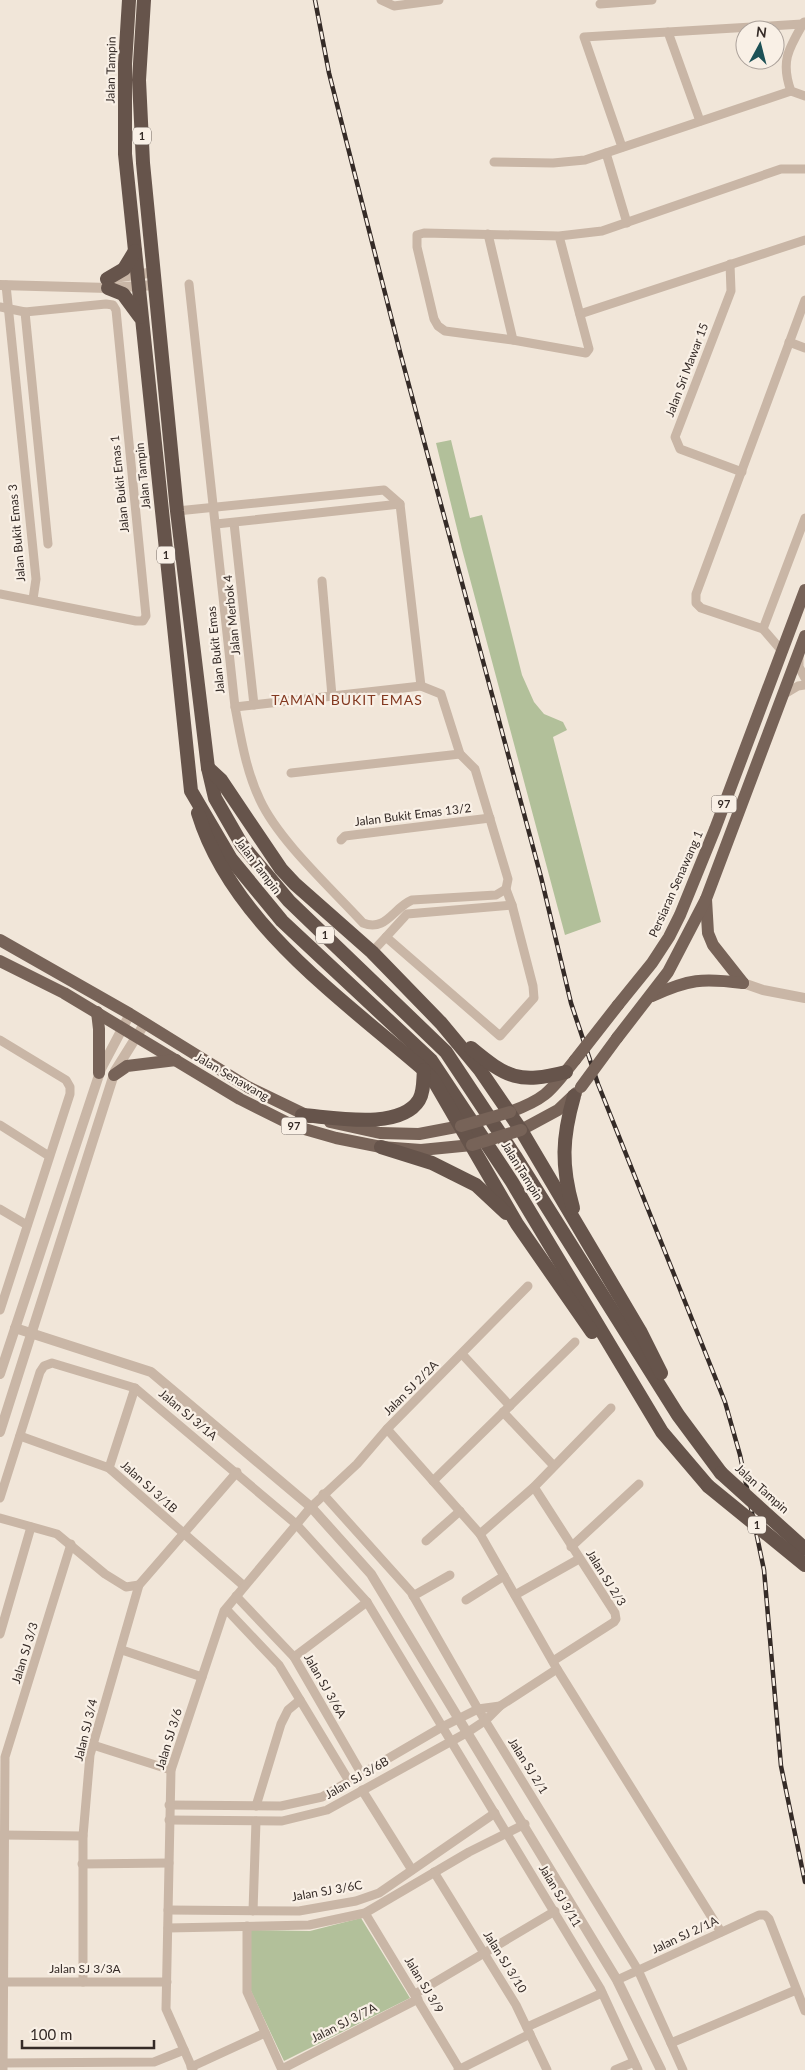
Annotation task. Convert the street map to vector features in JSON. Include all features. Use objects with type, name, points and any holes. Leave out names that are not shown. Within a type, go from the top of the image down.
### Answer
[{"type":"highway","name":"Jalan Tampin","points":[[129,0],[124,64],[125,154],[191,791],[231,859],[282,921],[432,1060],[512,1182],[662,1432],[708,1486],[805,1565]]},
{"type":"highway","name":"Jalan Tampin","points":[[144,0],[139,80],[143,163],[177,511],[208,768],[215,798],[242,845],[289,901],[446,1052],[515,1156],[678,1415],[721,1473],[805,1549]]},
{"type":"highway","points":[[134,251],[124,269],[107,283],[123,294],[141,320]]},
{"type":"highway","points":[[208,768],[221,780],[288,877],[372,952],[441,1023],[480,1070],[522,1130],[640,1331],[679,1407],[712,1462]]},
{"type":"highway","points":[[191,791],[202,828],[224,871],[266,930],[317,978],[424,1070],[434,1082],[517,1224],[662,1432]]},
{"type":"highway","points":[[441,1023],[490,1064],[509,1075],[540,1079],[566,1072]]},
{"type":"highway","points":[[302,1115],[369,1120],[408,1111],[419,1101],[424,1070]]},
{"type":"highway","points":[[577,1092],[567,1120],[564,1148],[566,1184],[580,1230]]},
{"type":"highway","points":[[381,1147],[432,1163],[476,1185],[517,1224]]},
{"type":"main road","name":"Persiaran Senawang 1","points":[[510,1112],[533,1104],[548,1094],[652,963],[669,937],[715,829],[805,590]]},
{"type":"main road","name":"97","points":[[472,1145],[522,1130],[553,1113],[577,1092],[616,1038],[668,972],[706,899],[805,636]]},
{"type":"main road","points":[[706,899],[708,933],[713,945],[743,983]]},
{"type":"main road","name":"Jalan Senawang","points":[[0,940],[130,1014],[248,1087],[302,1115],[380,1133],[419,1134],[461,1126]]},
{"type":"main road","name":"Jalan Senawang","points":[[0,960],[137,1035],[240,1099],[294,1126],[336,1138],[381,1147],[421,1150],[472,1145]]},
{"type":"main road","points":[[648,998],[680,983],[697,980],[743,983]]},
{"type":"main road","points":[[96,1012],[100,1036],[99,1072]]},
{"type":"main road","points":[[114,1074],[127,1066],[176,1060]]},
{"type":"main road","name":"97","points":[[461,1126],[510,1112]]},
{"type":"street","points":[[381,0],[394,6],[439,0]]},
{"type":"street","points":[[600,4],[652,0]]},
{"type":"street","points":[[622,147],[584,37],[804,22]]},
{"type":"street","points":[[791,91],[785,75],[785,64],[789,49],[804,22]]},
{"type":"street","points":[[668,32],[700,122]]},
{"type":"street","points":[[494,162],[553,163],[585,160],[791,91],[805,96]]},
{"type":"street","points":[[606,152],[627,223]]},
{"type":"street","points":[[559,236],[589,349],[586,353],[513,340],[446,331],[438,326],[434,319],[417,247],[418,235],[424,233],[559,236],[602,231],[781,169],[805,169]]},
{"type":"street","points":[[488,234],[513,340]]},
{"type":"street","points":[[580,314],[805,240]]},
{"type":"street","name":"Jalan Sri Mawar 15","points":[[730,264],[731,291],[675,437],[680,449],[742,472]]},
{"type":"street","points":[[3,285],[79,285],[155,278]]},
{"type":"street","name":"Jalan Bukit Emas","points":[[189,284],[235,707],[244,756],[260,800],[278,830],[363,923],[379,926],[404,904],[412,900],[496,895],[506,889]]},
{"type":"street","name":"Jalan Bukit Emas 3","points":[[3,285],[36,579],[33,599]]},
{"type":"street","points":[[782,650],[763,629],[701,608],[696,603],[696,594],[805,300]]},
{"type":"street","name":"Jalan Bukit Emas 1","points":[[0,594],[33,599],[136,621],[142,621],[146,616],[116,310],[112,305],[106,304],[25,312],[4,307]]},
{"type":"street","points":[[25,312],[48,544]]},
{"type":"street","points":[[790,342],[805,348]]},
{"type":"street","points":[[177,511],[384,490],[400,504],[421,686]]},
{"type":"street","points":[[216,524],[400,504]]},
{"type":"street","points":[[763,629],[805,518]]},
{"type":"street","name":"Jalan Merbok 4","points":[[234,523],[254,705]]},
{"type":"street","points":[[322,581],[332,696]]},
{"type":"street","points":[[799,651],[799,667],[805,678]]},
{"type":"street","points":[[782,696],[798,686],[805,685]]},
{"type":"street","points":[[235,707],[421,686],[441,694],[460,754],[475,769],[490,818],[508,879],[506,889],[533,986],[534,998],[500,1036],[386,937]]},
{"type":"street","points":[[291,773],[460,754]]},
{"type":"street","name":"Jalan Bukit Emas 13/2","points":[[341,840],[346,836],[490,818]]},
{"type":"street","points":[[372,952],[407,914],[512,905]]},
{"type":"street","points":[[743,983],[763,990],[805,998]]},
{"type":"street","points":[[0,1374],[99,1072],[130,1014]]},
{"type":"street","points":[[0,1432],[114,1074],[145,1023]]},
{"type":"street","points":[[0,1052],[3,1041],[66,1080],[70,1087],[70,1094],[0,1310]]},
{"type":"street","points":[[0,1125],[49,1156]]},
{"type":"street","points":[[0,1209],[27,1225]]},
{"type":"street","name":"Jalan SJ 2/2A","points":[[311,1507],[357,1464],[387,1429],[528,1286]]},
{"type":"street","points":[[15,1328],[151,1372],[311,1507],[371,1574],[525,1824],[618,1980],[661,2070]]},
{"type":"street","points":[[433,1481],[575,1342]]},
{"type":"street","points":[[462,1354],[554,1466]]},
{"type":"street","name":"Jalan SJ 3/1A","points":[[20,1436],[40,1372],[44,1366],[52,1363],[135,1388],[237,1472],[296,1524],[367,1602]]},
{"type":"street","points":[[109,1468],[135,1388]]},
{"type":"street","points":[[480,1534],[534,1487],[611,1408]]},
{"type":"street","points":[[387,1429],[480,1534],[555,1665],[721,1932]]},
{"type":"street","points":[[0,1498],[20,1436]]},
{"type":"street","name":"Jalan SJ 3/1B","points":[[20,1436],[109,1468],[244,1586]]},
{"type":"street","name":"Jalan SJ 3/4","points":[[83,1982],[82,1836],[93,1745],[122,1650],[139,1585],[182,1533],[237,1472]]},
{"type":"street","points":[[571,1547],[639,1484]]},
{"type":"street","name":"Jalan SJ 2/3","points":[[534,1487],[578,1559],[615,1613],[616,1618],[614,1622],[555,1665]]},
{"type":"street","name":"Jalan SJ 2/1","points":[[323,1494],[413,1596],[478,1709],[638,1970],[683,2070]]},
{"type":"street","name":"Jalan SJ 3/6","points":[[192,2068],[166,2009],[171,1770],[226,1609],[311,1507]]},
{"type":"street","points":[[426,1541],[460,1511]]},
{"type":"street","points":[[0,1518],[58,1534],[106,1574],[126,1587],[139,1585]]},
{"type":"street","points":[[0,1634],[31,1527]]},
{"type":"street","name":"Jalan SJ 3/3","points":[[3,2066],[3,1757],[71,1544]]},
{"type":"street","points":[[515,1595],[578,1559]]},
{"type":"street","points":[[413,1596],[450,1575]]},
{"type":"street","points":[[466,1600],[504,1576]]},
{"type":"street","name":"Jalan SJ 3/6A","points":[[236,1596],[294,1657],[360,1773]]},
{"type":"street","points":[[294,1657],[367,1602]]},
{"type":"street","name":"Jalan SJ 3/11","points":[[367,1602],[602,1993],[636,2066]]},
{"type":"street","points":[[226,1609],[279,1665],[349,1781]]},
{"type":"street","points":[[122,1650],[202,1677]]},
{"type":"street","points":[[169,1804],[281,1806],[322,1797],[360,1773],[442,1727],[478,1709],[500,1706],[555,1665]]},
{"type":"street","points":[[256,1806],[281,1724],[288,1710],[300,1700]]},
{"type":"street","name":"Jalan SJ 3/6B","points":[[169,1820],[282,1821],[327,1810],[468,1732],[486,1720],[500,1706]]},
{"type":"street","points":[[93,1745],[171,1770]]},
{"type":"street","points":[[362,1790],[412,1870]]},
{"type":"street","name":"Jalan SJ 3/6C","points":[[168,1910],[300,1911],[356,1900],[379,1893],[495,1813]]},
{"type":"street","points":[[253,1911],[256,1821]]},
{"type":"street","points":[[168,1928],[309,1925],[366,1913],[434,1872],[525,1824]]},
{"type":"street","points":[[4,1835],[82,1836]]},
{"type":"street","points":[[82,1864],[169,1863]]},
{"type":"street","name":"Jalan SJ 3/10","points":[[434,1872],[516,2005],[547,2070]]},
{"type":"street","name":"Jalan SJ 3/7A","points":[[282,2069],[417,1997],[484,1953],[554,1911]]},
{"type":"street","name":"Jalan SJ 3/9","points":[[366,1913],[459,2070]]},
{"type":"street","name":"Jalan SJ 2/1A","points":[[618,1980],[721,1932],[765,1915],[769,1919],[796,1990]]},
{"type":"street","points":[[247,1926],[246,1992],[282,2069]]},
{"type":"street","name":"Jalan SJ 3/3A","points":[[3,1982],[167,1982]]},
{"type":"street","points":[[671,2043],[796,1990],[805,2011]]},
{"type":"street","points":[[459,2070],[528,2031],[602,1993]]},
{"type":"street","points":[[192,2068],[265,2033]]},
{"type":"street","points":[[3,2066],[154,2062],[184,2050]]},
{"type":"street","points":[[615,2070],[636,2066]]},
{"type":"green space","points":[[451,440],[470,518],[482,515],[522,675],[534,702],[544,714],[563,722],[567,730],[553,737],[601,922],[565,935],[462,549],[436,443]]},
{"type":"green space","points":[[361,1918],[410,1998],[284,2061],[251,1991],[250,1930],[310,1931]]},
{"type":"railway","points":[[315,0],[329,73],[400,352],[541,877],[571,1003],[598,1084],[725,1402],[740,1455],[764,1570],[781,1766],[805,1882]]},
{"type":"district","name":"TAMAN BUKIT EMAS","points":[[347,700]]}]
